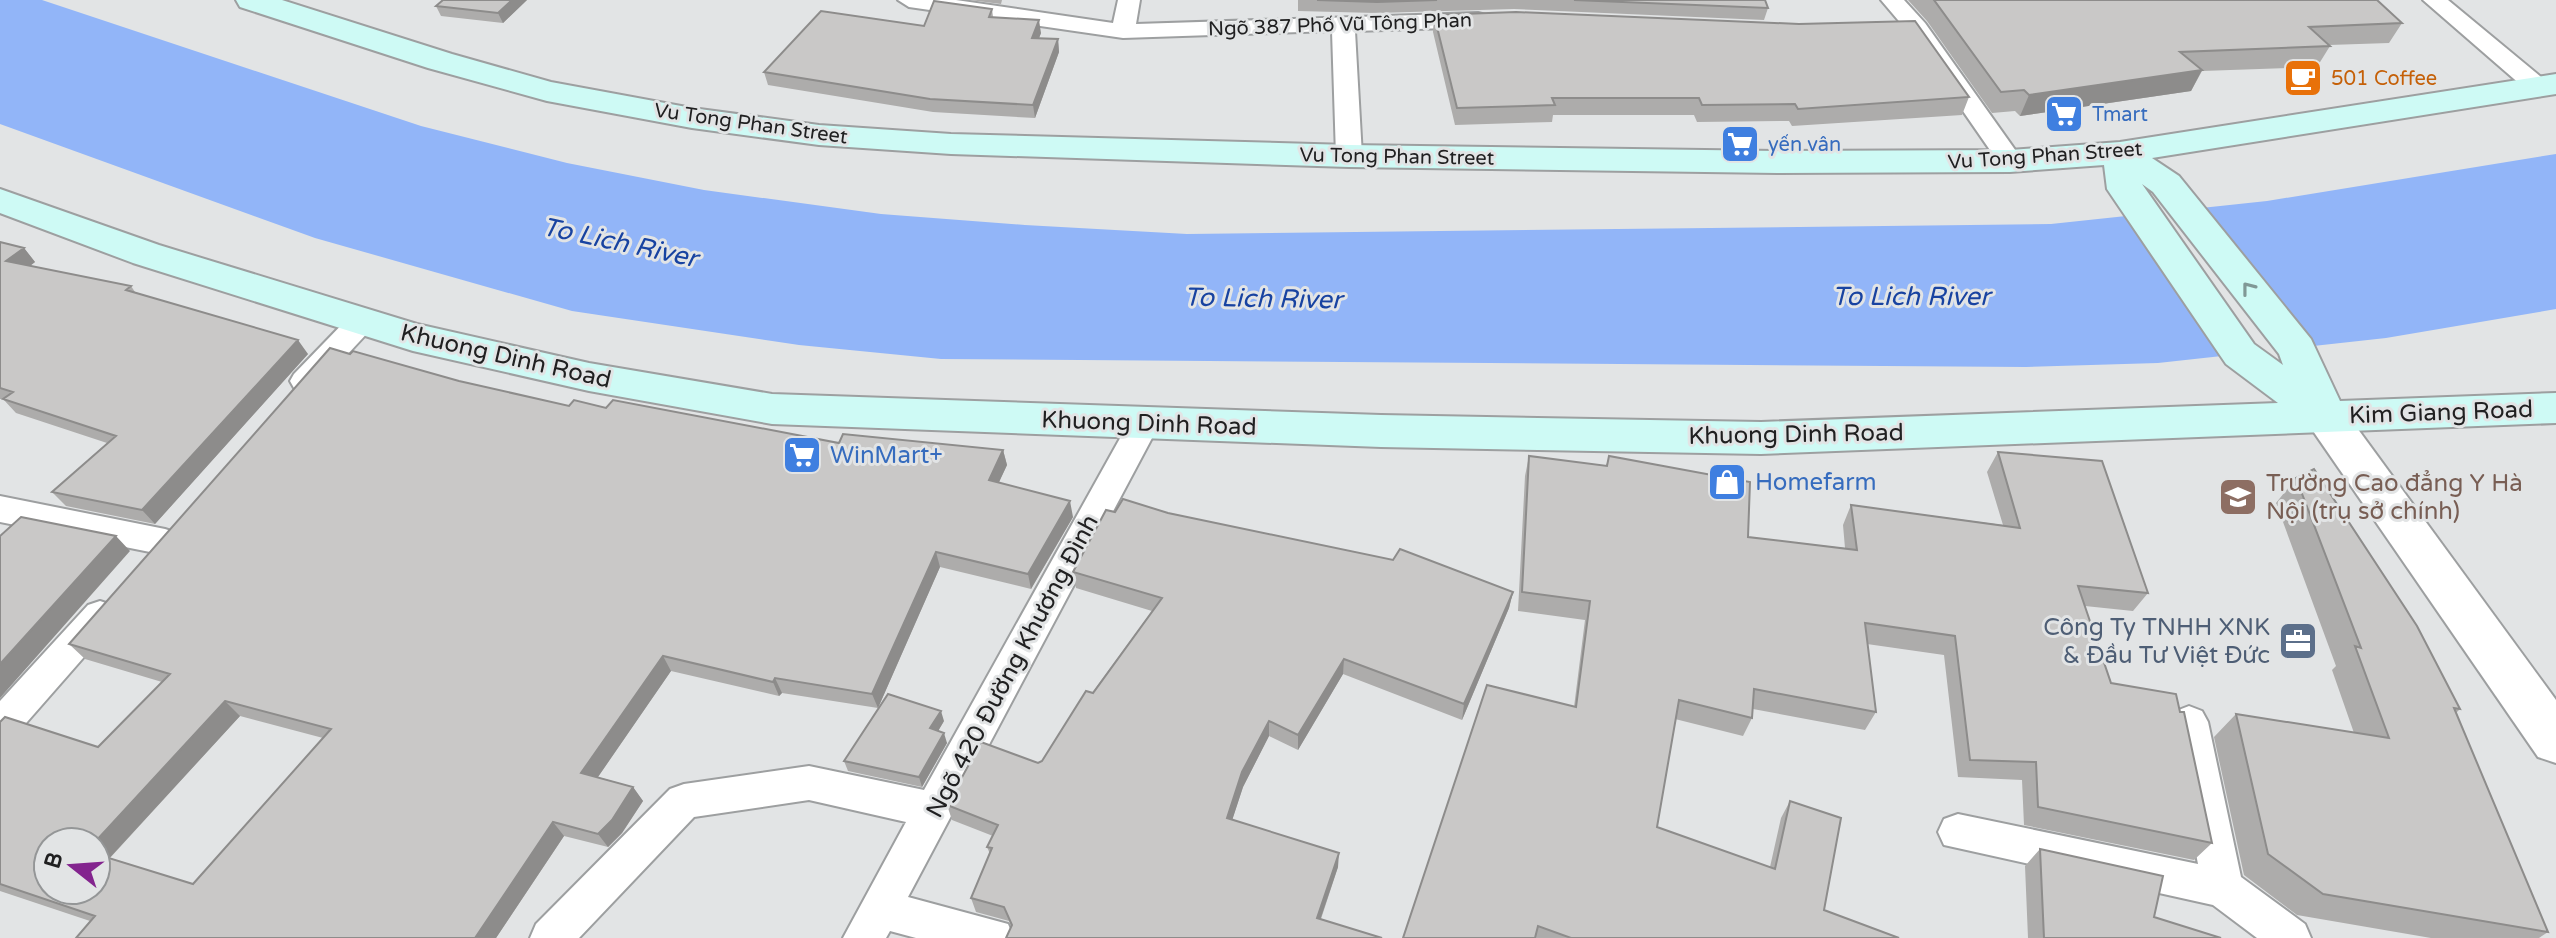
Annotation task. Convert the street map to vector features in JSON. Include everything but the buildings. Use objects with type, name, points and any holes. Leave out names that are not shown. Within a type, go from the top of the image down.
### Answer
[{"type":"main road","name":"Vu Tong Phan Street","points":[[251,0],[440,61],[547,91],[692,118],[819,135],[951,144],[1349,156],[1777,162],[2010,161],[2122,171],[2547,86]]},
{"type":"main road","points":[[2122,171],[2166,184],[2297,349],[2326,417]]},
{"type":"main road","points":[[2122,171],[2240,354],[2326,417]]},
{"type":"main road","name":"Khuong Dinh Road","points":[[0,200],[146,254],[413,337],[589,377],[772,409],[1144,423],[1761,438],[2326,417]]},
{"type":"main road","name":"Kim Giang Road","points":[[2326,417],[2556,408]]},
{"type":"street","points":[[2326,417],[2556,741]]},
{"type":"lane","name":"Ngõ 387 Phố Vũ Tông Phan","points":[[909,0],[1123,31],[1499,19]]},
{"type":"lane","points":[[1123,31],[1129,0]]},
{"type":"lane","points":[[1892,0],[1917,28],[2010,161]]},
{"type":"lane","points":[[2434,0],[2547,86]]},
{"type":"lane","points":[[1343,25],[1349,156]]},
{"type":"lane","points":[[1886,29],[1917,28]]},
{"type":"lane","points":[[287,402],[338,343],[363,320]]},
{"type":"lane","name":"Ngõ 420 Đường Khương Đình","points":[[993,938],[872,924],[1144,423]]},
{"type":"lane","points":[[0,509],[155,553],[0,727]]},
{"type":"lane","points":[[2189,722],[2223,888]]},
{"type":"lane","points":[[551,938],[684,801],[809,783],[934,810]]},
{"type":"lane","points":[[1958,832],[2223,888],[2290,938]]},
{"type":"water","name":"To Lich River","points":[[0,0],[42,0],[421,126],[567,163],[704,190],[881,214],[1025,225],[1187,234],[2051,224],[2267,201],[2556,154],[2556,309],[2386,338],[2158,363],[2026,367],[941,359],[799,345],[572,311],[315,238],[0,124]]},
{"type":"pier","points":[[2184,206],[2297,349],[2240,354],[2139,211]]},
{"type":"place","name":"501 Coffee","points":[[2303,78]]},
{"type":"place","name":"Tmart","points":[[2064,114]]},
{"type":"place","name":"yến vân","points":[[1740,144]]},
{"type":"place","name":"WinMart+","points":[[802,455]]},
{"type":"place","name":"Homefarm","points":[[1727,482]]},
{"type":"place","name":"Trường Cao đẳng Y Hà Nội (trụ sở chính)","points":[[2238,497]]},
{"type":"place","name":"Công Ty TNHH XNK & Đầu Tư Việt Đức","points":[[2298,641]]}]
